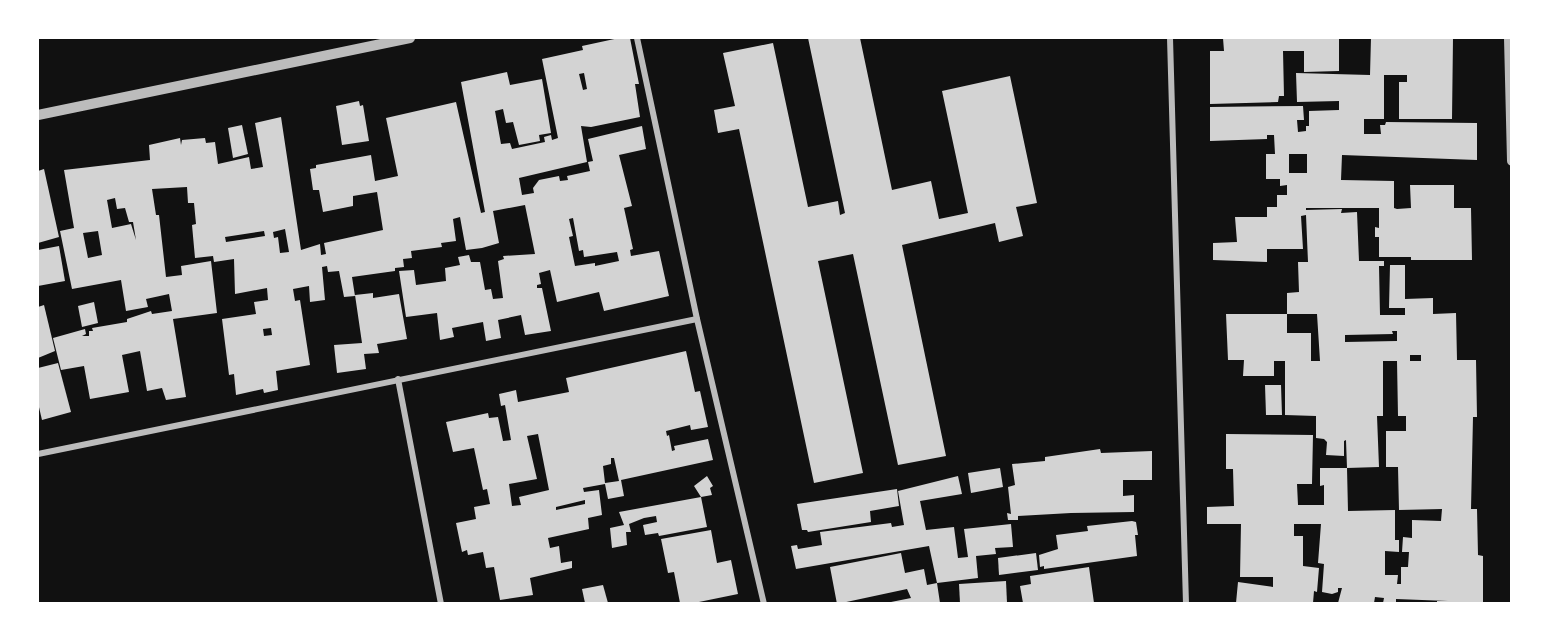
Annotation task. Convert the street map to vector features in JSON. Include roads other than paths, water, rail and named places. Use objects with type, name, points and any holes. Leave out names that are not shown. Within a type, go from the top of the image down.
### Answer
[{"type":"street","points":[[38,115],[410,38]]},
{"type":"street","points":[[637,38],[697,319],[764,603]]},
{"type":"street","points":[[1170,38],[1186,603]]},
{"type":"street","points":[[1509,38],[1512,161]]},
{"type":"street","points":[[38,454],[697,319]]},
{"type":"street","points":[[398,379],[441,603]]}]
